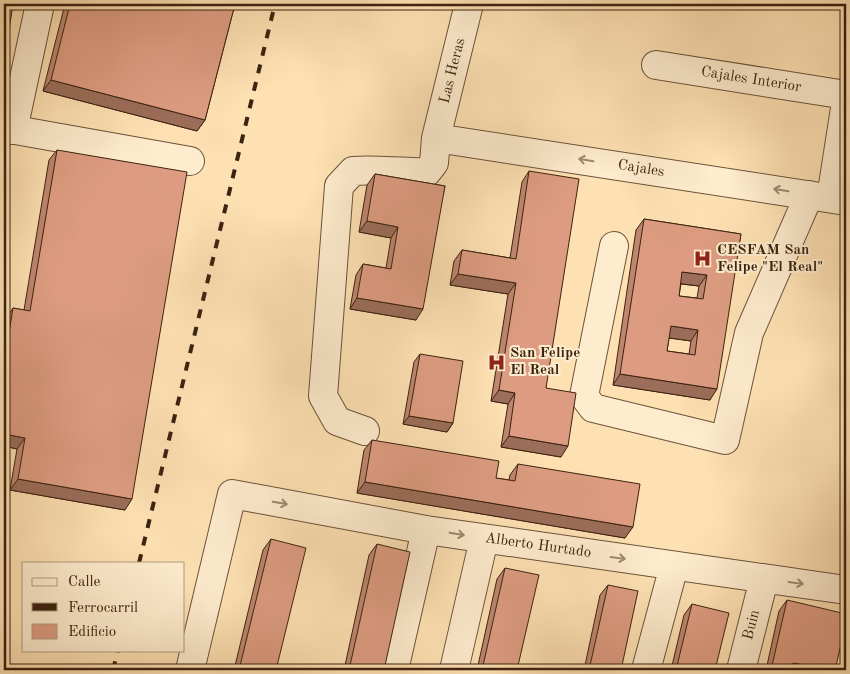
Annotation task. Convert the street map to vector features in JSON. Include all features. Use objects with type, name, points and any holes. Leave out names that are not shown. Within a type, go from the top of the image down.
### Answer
[{"type":"street","points":[[40,4],[8,129],[190,161]]},
{"type":"street","name":"Las Heras","points":[[365,431],[337,420],[323,396],[339,186],[353,171],[376,169],[404,173],[427,172],[434,163],[436,138],[469,4]]},
{"type":"street","name":"Cajales Interior","points":[[656,64],[846,95]]},
{"type":"street","points":[[614,246],[584,396],[593,408],[725,440],[749,333],[829,198],[846,102]]},
{"type":"street","name":"Cajales","points":[[436,138],[829,198]]},
{"type":"street","name":"Alberto Hurtado","points":[[190,670],[232,494],[424,541],[674,566],[846,590]]},
{"type":"street","points":[[394,670],[424,541]]},
{"type":"street","points":[[454,670],[481,548]]},
{"type":"street","points":[[646,670],[674,566]]},
{"type":"street","name":"Buin","points":[[741,670],[764,579]]},
{"type":"building","points":[[4,4],[13,4],[4,63]]},
{"type":"building","points":[[70,4],[235,4],[205,120],[51,80]]},
{"type":"building","points":[[57,150],[187,172],[132,499],[18,479],[25,438],[4,434],[4,364],[13,308],[30,311]]},
{"type":"building","points":[[529,171],[579,179],[546,388],[576,393],[568,446],[509,436],[515,393],[499,390],[516,283],[458,274],[462,250],[516,259]]},
{"type":"building","points":[[375,174],[445,186],[423,309],[357,298],[363,264],[391,269],[398,227],[367,221]]},
{"type":"building","points":[[644,219],[741,234],[717,389],[620,374]],"holes":[[[682,272],[707,275],[703,299],[679,296]],[[671,326],[698,330],[695,355],[667,351]]]},
{"type":"building","points":[[420,354],[463,361],[453,423],[409,416]]},
{"type":"building","points":[[372,440],[499,461],[496,478],[515,481],[518,464],[640,484],[633,527],[365,482]]},
{"type":"building","points":[[271,539],[306,548],[276,670],[239,670]]},
{"type":"building","points":[[377,544],[410,552],[384,670],[349,670]]},
{"type":"building","points":[[505,568],[539,575],[517,670],[482,670]]},
{"type":"building","points":[[608,585],[638,591],[621,670],[589,670]]},
{"type":"building","points":[[787,600],[846,614],[846,623],[835,670],[810,670],[811,666],[793,663],[792,670],[771,670]]},
{"type":"building","points":[[692,604],[729,613],[715,670],[676,670]]},
{"type":"railway","points":[[139,562],[275,4]]},
{"type":"railway","points":[[113,670],[118,652]]},
{"type":"place","name":"CESFAM San Felipe \"El Real\"","points":[[703,259]]},
{"type":"place","name":"San Felipe El Real","points":[[496,362]]}]
